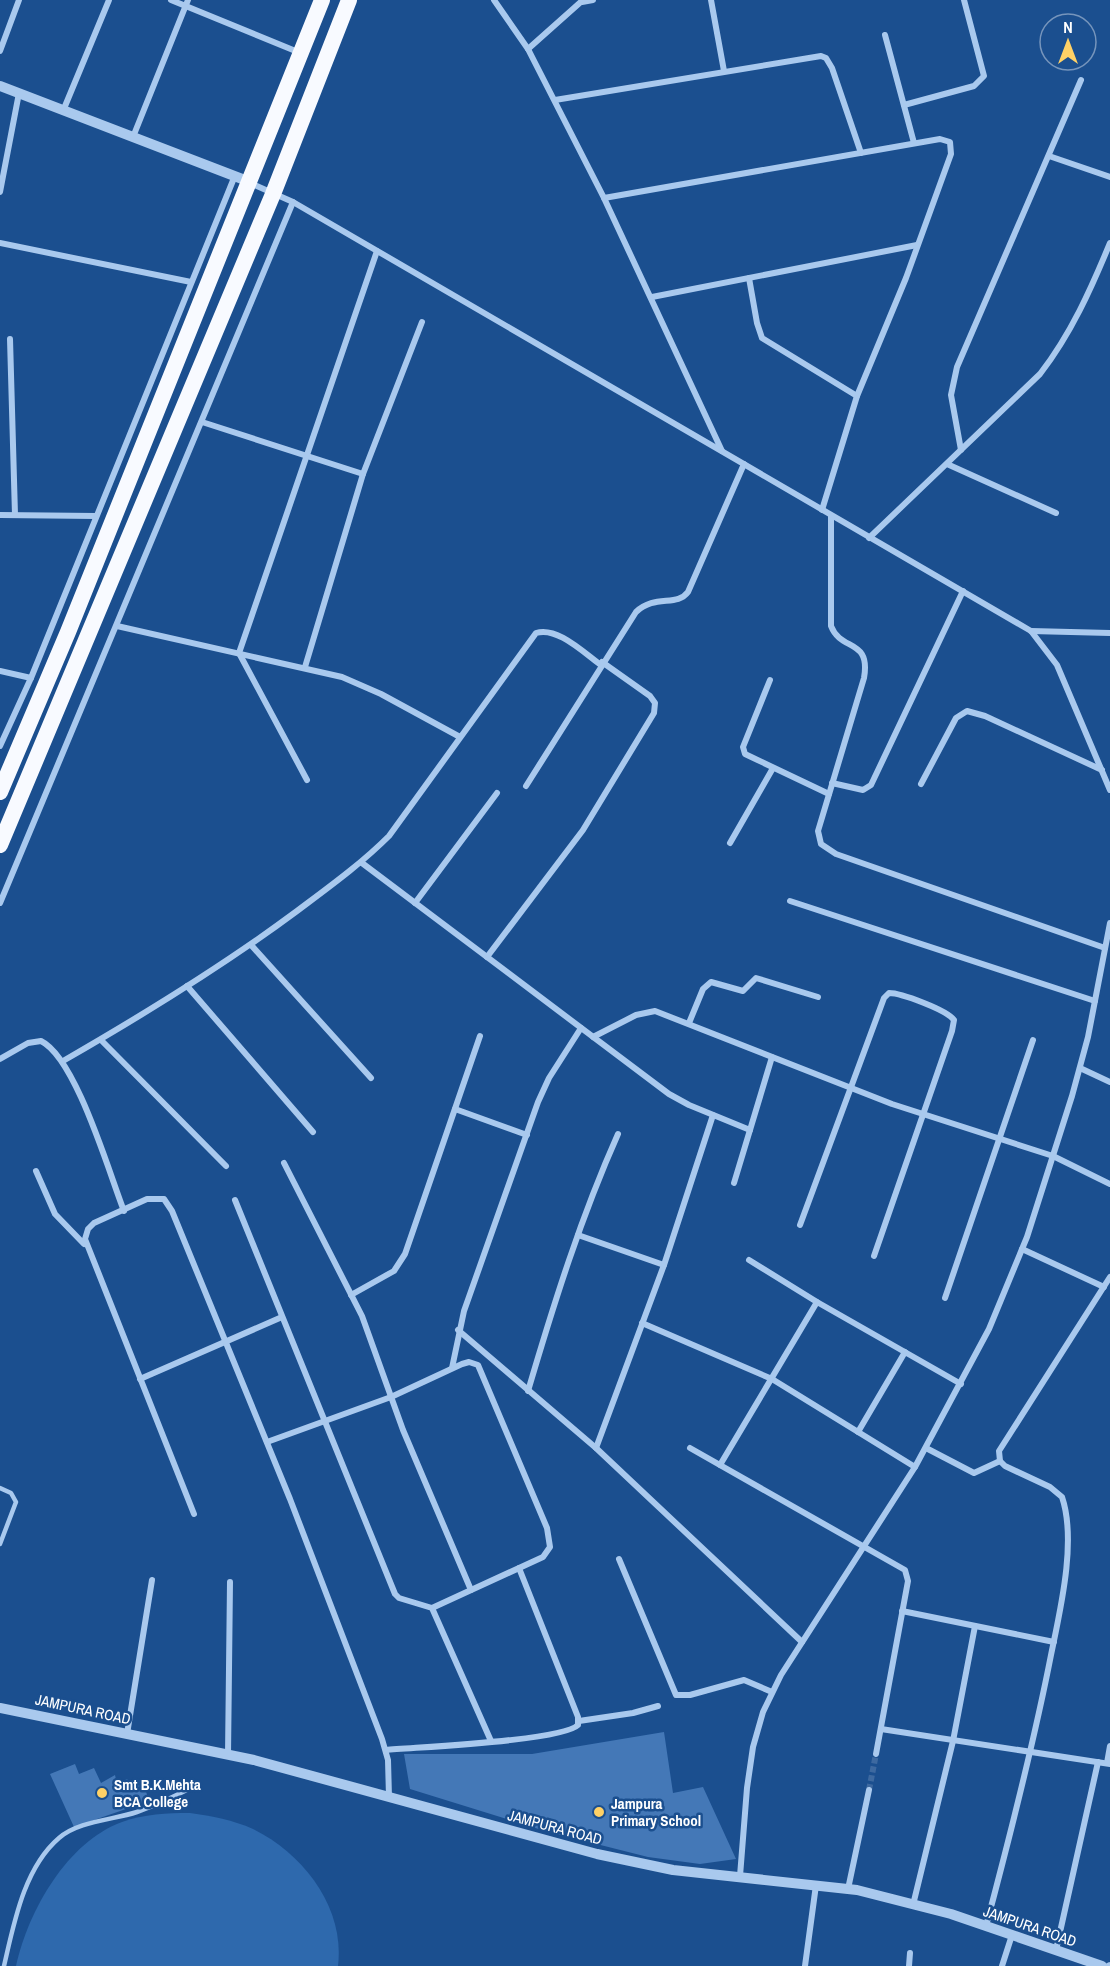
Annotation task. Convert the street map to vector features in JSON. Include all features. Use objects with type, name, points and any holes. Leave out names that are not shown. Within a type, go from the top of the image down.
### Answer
[{"type":"highway","points":[[0,792],[242,180],[302,54],[322,0]]},
{"type":"highway","points":[[0,845],[273,194],[349,0]]},
{"type":"street","points":[[0,51],[19,0]]},
{"type":"street","points":[[63,111],[109,0]]},
{"type":"street","points":[[171,0],[187,3],[302,54]]},
{"type":"street","points":[[494,0],[528,49],[555,100],[652,297],[723,451]]},
{"type":"street","points":[[528,49],[582,1],[593,0]]},
{"type":"street","points":[[711,0],[724,71]]},
{"type":"street","points":[[904,105],[974,86],[984,76],[964,0]]},
{"type":"street","points":[[133,138],[187,3]]},
{"type":"street","points":[[885,35],[914,143]]},
{"type":"street","points":[[555,100],[814,55],[826,58],[832,68],[861,153]]},
{"type":"street","points":[[961,450],[952,407],[952,382],[1081,80]]},
{"type":"street","points":[[0,86],[293,202],[1031,631],[1057,664],[1110,790]]},
{"type":"street","points":[[0,192],[19,93]]},
{"type":"street","points":[[604,198],[947,139],[952,147],[917,245],[857,396],[822,510]]},
{"type":"street","points":[[1049,156],[1110,177]]},
{"type":"street","points":[[0,746],[31,678],[191,282],[242,180]]},
{"type":"street","points":[[0,903],[293,202]]},
{"type":"street","points":[[0,243],[191,282]]},
{"type":"street","points":[[869,538],[1040,374],[1057,353],[1091,287],[1110,243]]},
{"type":"street","points":[[652,297],[917,245]]},
{"type":"street","points":[[308,780],[239,653],[377,251]]},
{"type":"street","points":[[749,278],[762,338],[857,396]]},
{"type":"street","points":[[305,667],[363,474],[422,322]]},
{"type":"street","points":[[10,339],[15,515]]},
{"type":"street","points":[[202,422],[363,474]]},
{"type":"street","points":[[526,786],[601,663],[642,605],[656,600],[679,600],[688,592],[744,464]]},
{"type":"street","points":[[947,464],[1056,513]]},
{"type":"street","points":[[0,515],[96,516]]},
{"type":"street","points":[[831,516],[831,626],[838,637],[860,651],[866,661],[864,678],[818,831],[821,844],[836,854],[1105,948]]},
{"type":"street","points":[[832,783],[863,790],[871,785],[963,591]]},
{"type":"street","points":[[117,626],[342,677],[381,694],[460,737]]},
{"type":"street","points":[[63,1061],[251,945],[362,863],[389,836],[536,633],[546,631],[556,634],[650,696],[655,703],[654,714],[583,830],[487,957]]},
{"type":"street","points":[[1031,631],[1110,633]]},
{"type":"street","points":[[0,671],[31,678]]},
{"type":"street","points":[[770,680],[743,750],[748,756],[829,794]]},
{"type":"street","points":[[921,784],[956,718],[967,711],[985,716],[1102,770]]},
{"type":"street","points":[[730,843],[773,768]]},
{"type":"street","points":[[415,903],[497,793]]},
{"type":"street","points":[[362,863],[669,1094],[750,1130]]},
{"type":"street","points":[[790,901],[1095,1001]]},
{"type":"street","points":[[740,1876],[753,1747],[763,1712],[772,1692],[802,1642],[915,1467],[989,1329],[1022,1249],[1080,1068],[1110,923]]},
{"type":"street","points":[[251,945],[371,1078]]},
{"type":"street","points":[[688,1023],[704,989],[711,982],[743,991],[756,978],[818,996]]},
{"type":"street","points":[[187,986],[313,1132]]},
{"type":"street","points":[[800,1226],[884,998],[889,993],[898,994],[947,1013],[954,1020],[952,1031],[874,1256]]},
{"type":"street","points":[[593,1037],[647,1011],[655,1011],[850,1088],[1053,1156],[1110,1184]]},
{"type":"street","points":[[452,1368],[458,1330],[527,1135],[549,1078],[581,1028]]},
{"type":"street","points":[[351,1295],[394,1271],[405,1254],[480,1036]]},
{"type":"street","points":[[100,1040],[226,1166]]},
{"type":"street","points":[[945,1298],[1033,1040]]},
{"type":"street","points":[[0,1059],[28,1043],[41,1041],[63,1061],[81,1097],[124,1211]]},
{"type":"street","points":[[734,1183],[772,1058]]},
{"type":"street","points":[[1080,1068],[1110,1082]]},
{"type":"street","points":[[455,1109],[527,1135]]},
{"type":"street","points":[[596,1448],[664,1265],[713,1115]]},
{"type":"street","points":[[528,1391],[555,1297],[618,1134]]},
{"type":"street","points":[[284,1163],[362,1316],[403,1430],[471,1590]]},
{"type":"street","points":[[36,1171],[55,1214],[86,1246]]},
{"type":"street","points":[[194,1514],[86,1246],[85,1233],[94,1223],[160,1197],[168,1203],[267,1442],[386,1750],[389,1797]]},
{"type":"street","points":[[235,1200],[395,1594],[399,1598],[432,1608],[491,1741]]},
{"type":"street","points":[[578,1235],[664,1265]]},
{"type":"street","points":[[1022,1249],[1104,1287]]},
{"type":"street","points":[[749,1260],[817,1302],[961,1384]]},
{"type":"street","points":[[1000,1461],[999,1451],[1002,1442],[1110,1277]]},
{"type":"street","points":[[720,1465],[817,1302]]},
{"type":"street","points":[[140,1380],[282,1317]]},
{"type":"street","points":[[642,1323],[772,1379],[915,1467]]},
{"type":"street","points":[[458,1330],[596,1448],[802,1642]]},
{"type":"street","points":[[858,1432],[905,1352]]},
{"type":"street","points":[[267,1442],[391,1396],[452,1368],[469,1362],[478,1365],[547,1528],[550,1542],[548,1552],[519,1568],[432,1608]]},
{"type":"street","points":[[690,1448],[905,1570],[908,1581],[876,1755]]},
{"type":"street","points":[[926,1448],[974,1473],[1000,1461]]},
{"type":"street","points":[[986,1926],[1032,1752],[1064,1584],[1065,1506],[1058,1492],[1000,1461]]},
{"type":"street","points":[[619,1559],[676,1695],[690,1695],[744,1680],[772,1692]]},
{"type":"street","points":[[386,1750],[491,1741],[565,1732],[576,1727],[579,1721],[519,1568]]},
{"type":"street","points":[[127,1734],[152,1580]]},
{"type":"street","points":[[228,1755],[230,1582]]},
{"type":"street","points":[[903,1611],[1054,1642]]},
{"type":"street","points":[[913,1905],[953,1741],[975,1626]]},
{"type":"street","points":[[579,1721],[633,1713],[658,1706]]},
{"type":"street","name":"JAMPURA ROAD","points":[[0,1708],[228,1755],[597,1854],[673,1870],[848,1889],[986,1926],[1102,1966]]},
{"type":"street","points":[[881,1729],[1108,1763],[1110,1746]]},
{"type":"street","points":[[1056,1950],[1098,1762]]},
{"type":"street","points":[[848,1889],[868,1790]]},
{"type":"street","points":[[805,1966],[816,1885]]},
{"type":"street","points":[[1002,1966],[1012,1935]]},
{"type":"street","points":[[909,1966],[910,1953]]},
{"type":"lane","points":[[0,1488],[11,1493],[16,1503],[0,1544]]},
{"type":"lane","points":[[4,1966],[28,1883],[48,1849],[60,1836],[75,1829],[137,1812],[199,1784]]},
{"type":"shaded area","points":[[190,1813],[238,1823],[253,1829],[289,1853],[304,1868],[328,1904],[335,1924],[338,1966],[16,1966],[30,1923],[40,1902],[67,1862],[84,1845],[102,1832],[130,1819],[156,1814]]},
{"type":"building","name":"Jampura Primary School","points":[[664,1732],[673,1793],[703,1787],[736,1859],[700,1864],[648,1857],[545,1831],[410,1789],[404,1754],[532,1754]]},
{"type":"building","name":"Smt B.K.Mehta BCA College","points":[[75,1764],[79,1774],[94,1768],[101,1783],[115,1775],[117,1784],[127,1779],[131,1784],[142,1779],[149,1801],[74,1827],[50,1774]]},
{"type":"tunnel","points":[[869,1790],[876,1754]]},
{"type":"place","name":"Smt B.K.Mehta BCA College","points":[[102,1793]]},
{"type":"place","name":"Jampura Primary School","points":[[599,1812]]}]
